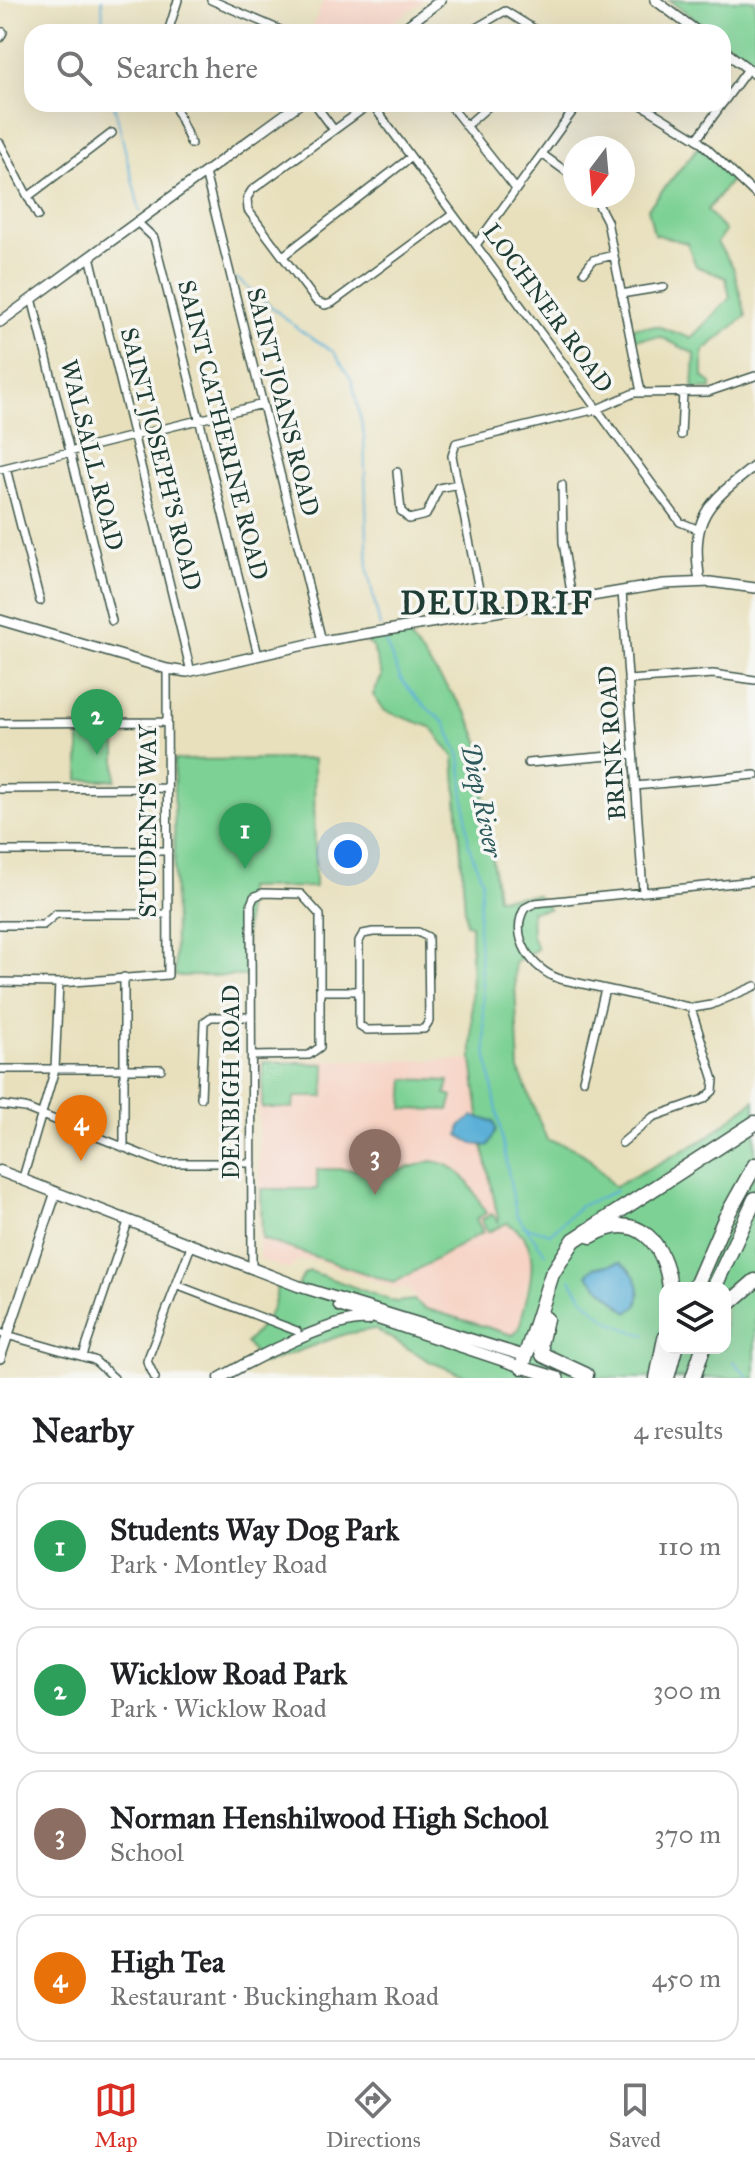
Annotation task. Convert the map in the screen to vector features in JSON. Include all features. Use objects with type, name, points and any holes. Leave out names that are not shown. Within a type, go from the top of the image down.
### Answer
[{"type":"highway","points":[[527,1363],[552,1274],[574,1240],[755,1123]]},
{"type":"highway","points":[[698,1282],[725,1219],[755,1165]]},
{"type":"highway","points":[[717,1282],[755,1199]]},
{"type":"highway","points":[[527,1363],[571,1257],[591,1236],[613,1226],[637,1229],[651,1239],[665,1261],[669,1282]]},
{"type":"highway","points":[[731,1302],[755,1281]]},
{"type":"highway","points":[[546,1315],[540,1342],[542,1354],[551,1361],[592,1376]]},
{"type":"highway","points":[[662,1377],[664,1354]]},
{"type":"highway","points":[[662,1377],[672,1354]]},
{"type":"highway","points":[[685,1378],[691,1354]]},
{"type":"highway","points":[[693,1378],[701,1354]]},
{"type":"main road","points":[[3,1171],[55,1195],[252,1269],[527,1363],[558,1378]]},
{"type":"main road","points":[[298,1286],[389,1325]]},
{"type":"main road","points":[[344,1323],[357,1313],[384,1313]]},
{"type":"main road","points":[[220,1378],[258,1357],[344,1323],[362,1319],[527,1363],[592,1376]]},
{"type":"street","points":[[170,24],[178,0]]},
{"type":"street","points":[[211,0],[266,24]]},
{"type":"street","points":[[410,24],[441,0]]},
{"type":"street","points":[[655,0],[687,24]]},
{"type":"street","points":[[483,24],[505,11],[526,24]]},
{"type":"street","points":[[731,56],[752,71],[731,95]]},
{"type":"street","points":[[177,112],[191,144]]},
{"type":"street","points":[[0,322],[288,112]]},
{"type":"street","points":[[321,112],[334,130]]},
{"type":"street","points":[[360,112],[248,195],[248,210],[316,301],[330,304],[453,214]]},
{"type":"street","name":"LOCHNER ROAD","points":[[377,112],[680,522],[697,529]]},
{"type":"street","points":[[455,112],[516,189]]},
{"type":"street","points":[[466,126],[482,112]]},
{"type":"street","points":[[476,245],[572,112]]},
{"type":"street","points":[[653,112],[697,139],[755,194]]},
{"type":"street","points":[[697,139],[717,112]]},
{"type":"street","points":[[29,196],[112,133]]},
{"type":"street","points":[[0,143],[38,216]]},
{"type":"street","points":[[542,154],[563,169]]},
{"type":"street","points":[[283,256],[411,157]]},
{"type":"street","name":"SAINT JOANS ROAD","points":[[205,173],[322,641]]},
{"type":"street","points":[[601,208],[614,255],[641,392]]},
{"type":"street","name":"SAINT CATHERINE ROAD","points":[[142,219],[154,238],[258,655]]},
{"type":"street","points":[[584,272],[594,259],[614,255]]},
{"type":"street","name":"SAINT JOSEPH'S ROAD","points":[[90,256],[191,672]]},
{"type":"street","points":[[621,294],[664,287]]},
{"type":"street","name":"WALSALL ROAD","points":[[32,298],[112,621]]},
{"type":"street","points":[[484,614],[453,446],[460,441],[597,409],[641,392],[717,391],[755,376]]},
{"type":"street","points":[[681,435],[683,392]]},
{"type":"street","points":[[40,601],[3,469],[263,404]]},
{"type":"street","points":[[700,582],[695,548],[697,529],[717,496],[755,466]]},
{"type":"street","points":[[397,472],[401,511],[409,519],[426,515],[439,488],[458,484]]},
{"type":"street","points":[[562,485],[563,542],[572,599]]},
{"type":"street","points":[[0,620],[167,669],[191,672],[322,641],[622,591],[700,582],[755,588]]},
{"type":"street","name":"BRINK ROAD","points":[[622,591],[643,892]]},
{"type":"street","name":"STUDENTS WAY","points":[[124,977],[164,977],[168,973],[167,669]]},
{"type":"street","points":[[628,680],[713,674],[755,680]]},
{"type":"street","points":[[0,723],[167,722]]},
{"type":"street","points":[[528,763],[633,754]]},
{"type":"street","points":[[635,786],[755,775]]},
{"type":"street","points":[[0,789],[167,788]]},
{"type":"street","points":[[0,851],[168,851]]},
{"type":"street","points":[[755,881],[535,903],[525,908],[521,920],[522,942],[533,963],[554,977],[691,1008],[711,1005],[755,986]]},
{"type":"street","name":"DENBIGH ROAD","points":[[252,1269],[251,904],[254,897],[298,893],[320,915],[320,991]]},
{"type":"street","points":[[0,925],[43,925],[56,914],[168,914]]},
{"type":"street","points":[[363,934],[426,934],[429,942],[429,1021],[424,1029],[363,1029],[358,1021],[358,991],[359,941],[363,934]]},
{"type":"street","points":[[0,982],[59,983],[124,977],[124,1148]]},
{"type":"street","points":[[22,1181],[55,1069],[59,983]]},
{"type":"street","points":[[583,1080],[605,989]]},
{"type":"street","points":[[252,1056],[309,1055],[320,1047],[320,991],[358,991]]},
{"type":"street","points":[[622,1143],[653,1117],[704,1099],[713,1091],[714,1080],[691,1008]]},
{"type":"street","points":[[201,1098],[204,1022],[211,1017],[251,1017]]},
{"type":"street","points":[[0,1069],[161,1069]]},
{"type":"street","points":[[0,1105],[25,1108],[168,1164],[252,1163]]},
{"type":"street","points":[[0,1358],[4,1334],[55,1195]]},
{"type":"street","points":[[83,1356],[128,1222]]},
{"type":"street","points":[[155,1378],[147,1361],[191,1246]]},
{"type":"street","points":[[176,1285],[297,1331]]},
{"type":"street","points":[[4,1334],[83,1356],[101,1364],[114,1378]]},
{"type":"shaded area","points":[[324,0],[424,0],[391,24],[314,24]]},
{"type":"shaded area","points":[[472,1060],[483,1146],[500,1226],[507,1223],[521,1230],[533,1257],[517,1333],[513,1335],[424,1308],[406,1287],[397,1289],[313,1259],[297,1261],[289,1270],[260,1259],[258,1061]]},
{"type":"green space","points":[[669,0],[755,0],[755,63],[731,46],[731,24],[702,24]]},
{"type":"green space","points":[[699,146],[732,179],[707,210],[725,231],[717,243],[733,267],[746,316],[703,351],[703,377],[711,383],[711,389],[693,389],[695,354],[661,337],[634,339],[633,327],[657,326],[691,338],[730,298],[726,278],[696,266],[687,243],[654,234],[648,208]]},
{"type":"green space","points":[[411,633],[409,637],[468,715],[487,761],[482,773],[497,898],[537,895],[549,909],[531,911],[532,935],[537,949],[514,963],[519,1070],[547,1140],[570,1146],[586,1156],[614,1187],[705,1139],[755,1100],[755,1378],[471,1378],[431,1362],[375,1329],[345,1334],[263,1364],[246,1343],[272,1308],[276,1285],[295,1292],[304,1274],[310,1271],[395,1302],[414,1300],[424,1308],[513,1335],[519,1329],[530,1285],[531,1256],[520,1232],[507,1223],[488,1232],[481,1220],[492,1214],[499,1223],[483,1146],[472,1060],[471,925],[466,924],[454,757],[431,727],[385,711],[373,695],[382,676],[372,646],[366,642]]},
{"type":"green space","points":[[79,730],[116,730],[116,780],[79,780]]},
{"type":"green space","points":[[314,759],[315,887],[246,888],[246,976],[175,976],[174,760]]},
{"type":"green space","points":[[263,1062],[325,1064],[324,1097],[294,1097],[293,1108],[262,1108]]},
{"type":"green space","points":[[405,1079],[449,1081],[446,1094],[453,1096],[449,1110],[403,1109]]},
{"type":"green space","points":[[432,1161],[459,1172],[471,1186],[486,1213],[476,1219],[483,1232],[394,1283],[262,1239],[261,1189],[317,1189],[317,1169],[400,1170]]},
{"type":"water","points":[[474,1116],[494,1122],[496,1130],[489,1146],[473,1144],[459,1135],[461,1125]]},
{"type":"water","points":[[620,1262],[634,1276],[639,1287],[637,1306],[628,1313],[587,1275],[593,1268]]},
{"type":"waterway","name":"Diep River","points":[[102,0],[103,24]]},
{"type":"waterway","name":"Diep River","points":[[116,112],[140,212]]},
{"type":"waterway","name":"Diep River","points":[[146,221],[150,225]]},
{"type":"waterway","name":"Diep River","points":[[236,278],[301,331],[334,352],[352,381],[364,434],[368,572],[380,627]]},
{"type":"waterway","name":"Diep River","points":[[382,634],[401,679],[419,701],[445,723],[460,756],[469,846],[482,880],[478,925],[486,1052],[516,1214],[545,1253]]},
{"type":"waterway","points":[[523,1226],[550,1234],[580,1206],[616,1191]]},
{"type":"waterway","name":"Diep River","points":[[571,1279],[585,1300],[602,1316],[646,1335]]},
{"type":"waterway","name":"Diep River","points":[[733,1361],[749,1378]]},
{"type":"place","name":"Wicklow Road Park","points":[[97,755]]},
{"type":"place","name":"Students Way Dog Park","points":[[245,869]]},
{"type":"place","name":"High Tea","points":[[81,1161]]},
{"type":"place","name":"Norman Henshilwood High School","points":[[375,1195]]},
{"type":"district","name":"DEURDRIF","points":[[497,603]]}]
